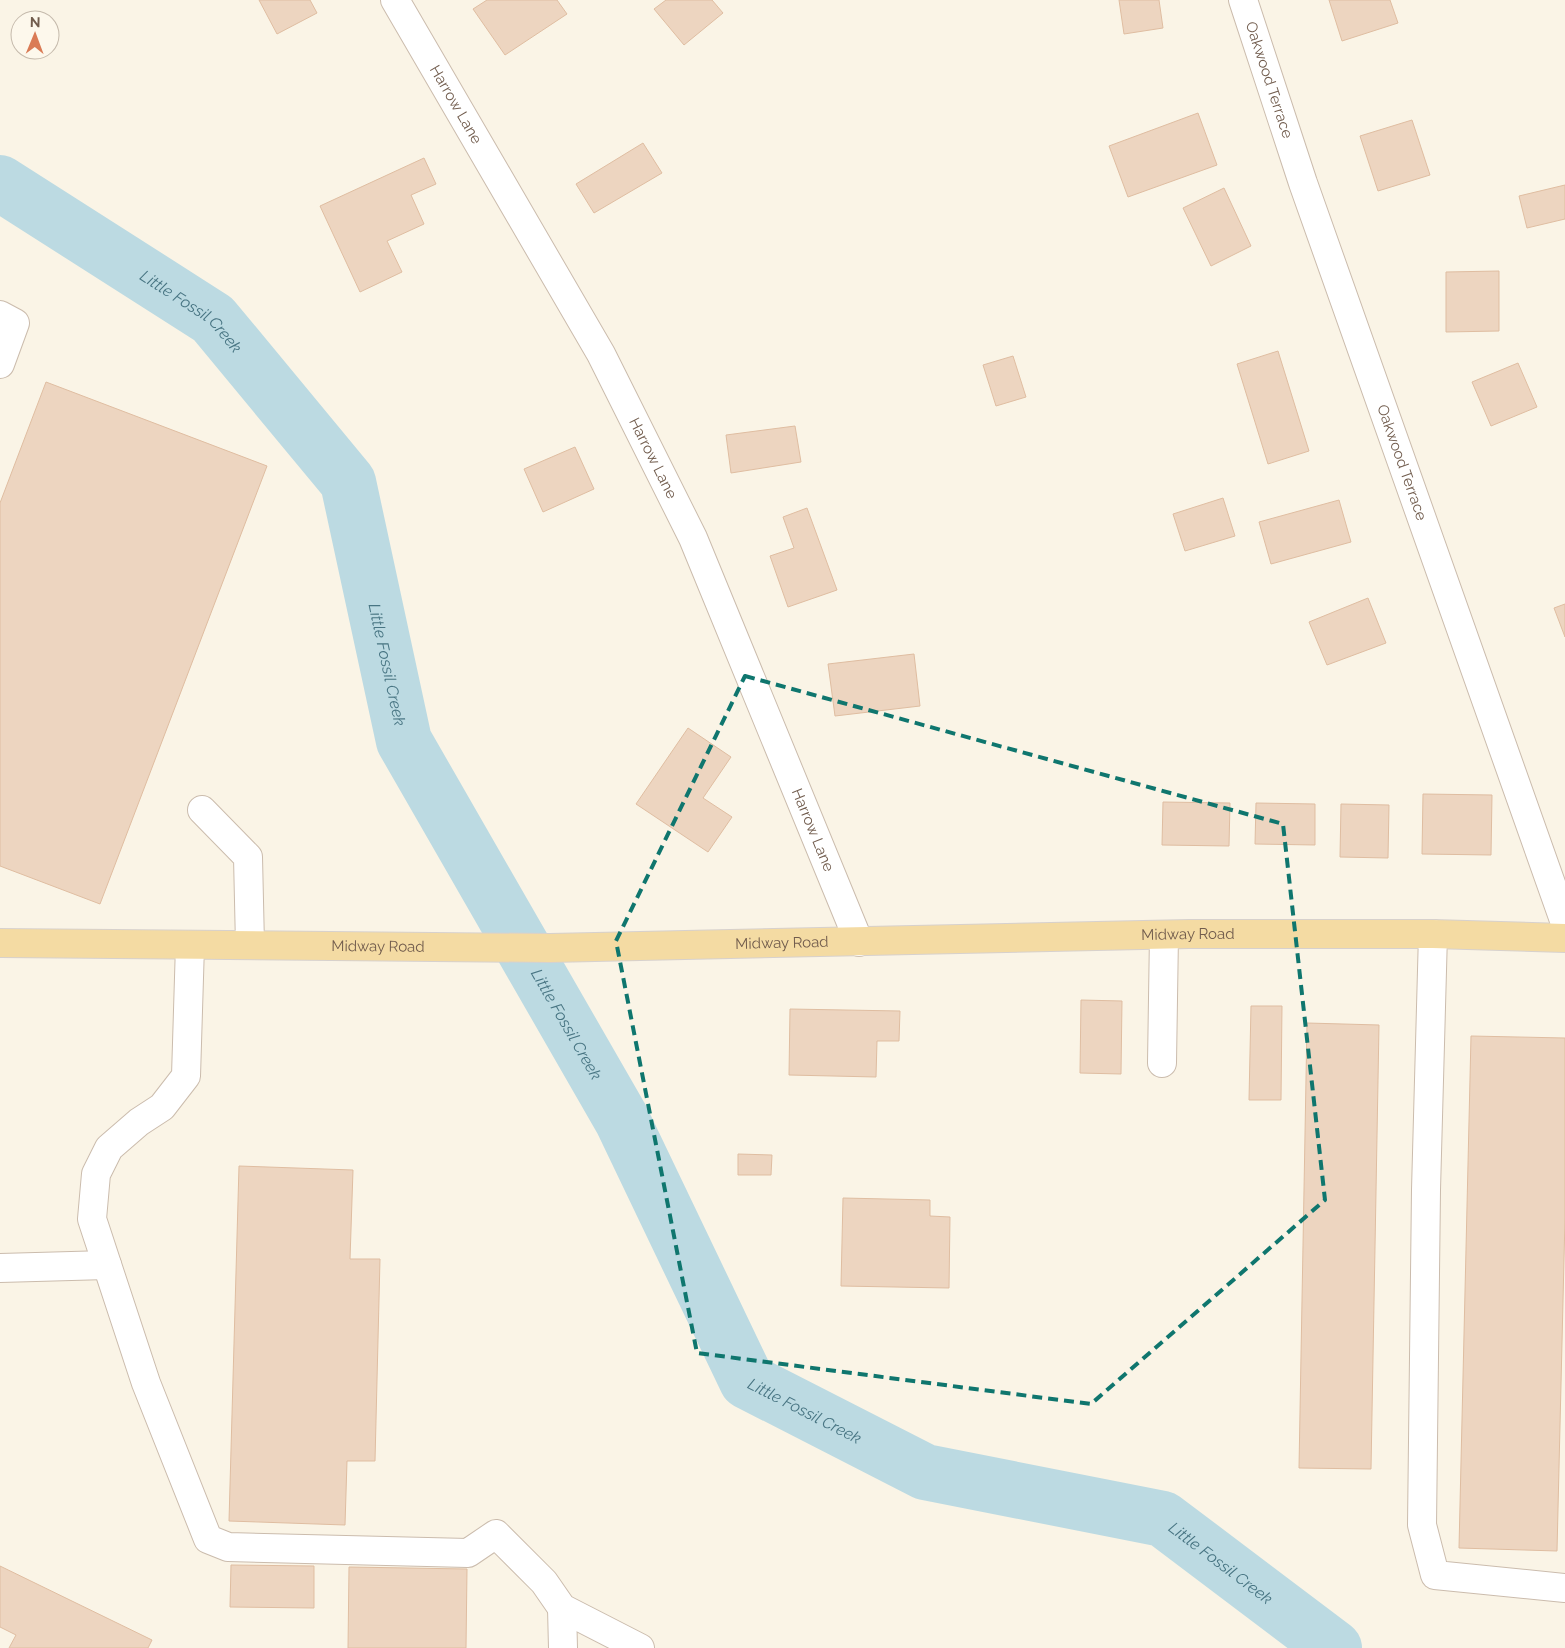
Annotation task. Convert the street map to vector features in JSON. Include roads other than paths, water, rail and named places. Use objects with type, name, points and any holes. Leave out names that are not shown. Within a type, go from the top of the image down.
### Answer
[{"type":"main road","name":"Midway Road","points":[[0,943],[436,947],[642,946],[1164,935],[1433,934],[1565,938]]},
{"type":"street","name":"Harrow Lane","points":[[395,0],[601,354],[693,538],[859,942]]},
{"type":"street","name":"Oakwood Terrace","points":[[1243,0],[1303,183],[1565,923]]},
{"type":"street","points":[[0,315],[15,323],[0,364]]},
{"type":"street","points":[[202,810],[248,857],[250,945]]},
{"type":"street","points":[[1433,934],[1426,1190],[1422,1526],[1435,1575],[1565,1588]]},
{"type":"street","points":[[1162,1063],[1164,935]]},
{"type":"street","points":[[190,944],[186,1076],[162,1107],[139,1122],[109,1148],[96,1174],[92,1219],[146,1383],[208,1539],[228,1548],[468,1553],[496,1534],[544,1582],[562,1608],[640,1648]]},
{"type":"street","points":[[0,1268],[107,1265]]},
{"type":"street","points":[[562,1608],[562,1648]]},
{"type":"waterway","name":"Little Fossil Creek","points":[[0,183],[213,319],[348,482],[404,741],[622,1120],[747,1381],[925,1472],[1163,1519],[1334,1648]]}]
